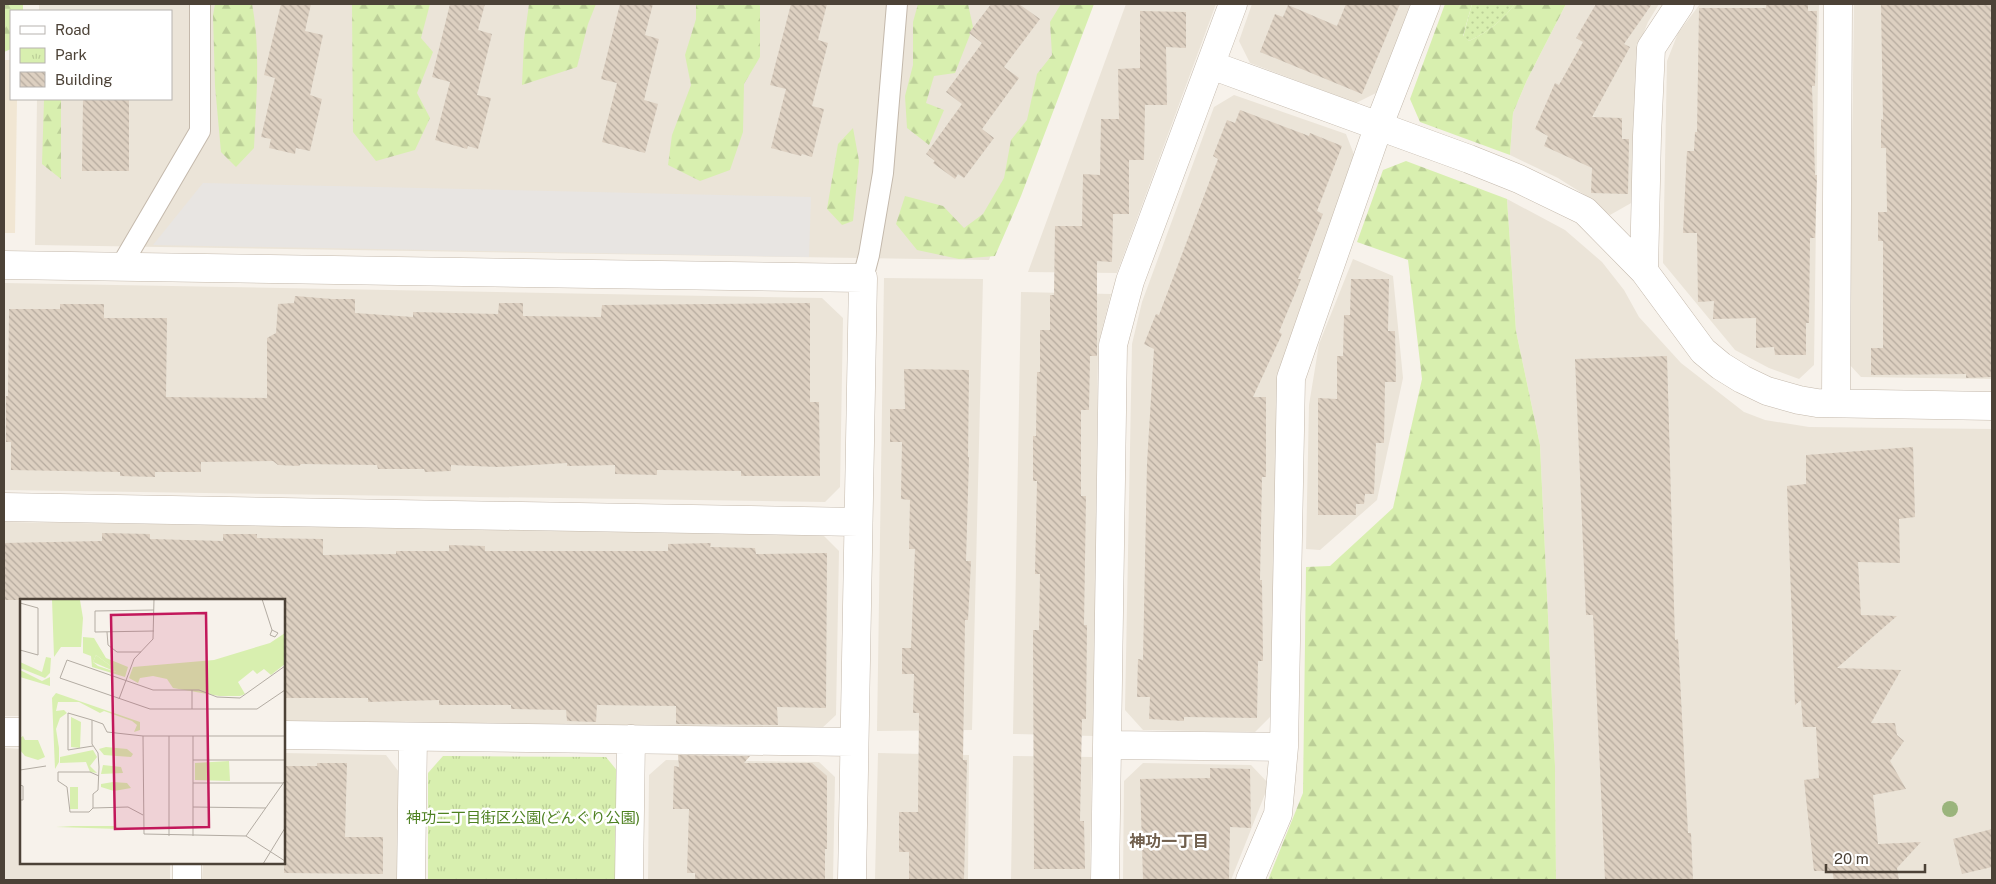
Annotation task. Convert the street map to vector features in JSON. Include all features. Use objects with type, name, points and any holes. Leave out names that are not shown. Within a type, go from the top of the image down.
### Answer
[{"type":"street","points":[[1105,880],[1113,345],[1130,281],[1233,4]]},
{"type":"street","points":[[1250,880],[1278,814],[1284,747],[1291,378],[1379,125],[1426,4]]},
{"type":"street","points":[[1644,271],[1651,48],[1680,4]]},
{"type":"street","points":[[1836,402],[1838,4]]},
{"type":"street","points":[[1211,65],[1379,125],[1519,179],[1585,211],[1644,271],[1702,351],[1742,379],[1783,396],[1817,402],[1992,406]]},
{"type":"street","points":[[4,264],[863,278],[852,880]]},
{"type":"street","points":[[4,507],[858,522]]},
{"type":"street","points":[[4,732],[20,732]]},
{"type":"street","points":[[285,735],[854,742]]},
{"type":"street","points":[[411,880],[414,737]]},
{"type":"street","points":[[629,880],[631,740]]},
{"type":"street","points":[[1107,745],[1284,747]]},
{"type":"street","points":[[187,864],[187,880]]},
{"type":"lane","points":[[121,266],[200,131],[200,4]]},
{"type":"lane","points":[[863,278],[869,256],[883,173],[898,4]]},
{"type":"shaded area","points":[[39,4],[1084,4],[989,260],[35,245],[37,100],[172,100],[172,10],[39,10]]},
{"type":"shaded area","points":[[1126,4],[1216,4],[1117,273],[1028,272]]},
{"type":"shaded area","points":[[1252,4],[1411,4],[1378,92],[1356,103],[1250,63],[1239,41]]},
{"type":"shaded area","points":[[1566,4],[1659,4],[1648,22],[1640,42],[1636,64],[1633,202],[1610,215],[1585,195],[1558,178],[1510,155],[1513,113],[1527,80]]},
{"type":"shaded area","points":[[1700,4],[1819,4],[1814,365],[1799,379],[1769,368],[1735,350],[1663,263],[1667,61],[1678,33]]},
{"type":"shaded area","points":[[1854,4],[1992,4],[1992,379],[1861,377],[1849,364]]},
{"type":"shaded area","points":[[4,60],[10,60],[10,100],[17,100],[15,233],[4,233]]},
{"type":"shaded area","points":[[1234,95],[1346,134],[1355,157],[1279,372],[1270,717],[1255,732],[1143,730],[1125,710],[1132,344],[1142,302],[1214,107]]},
{"type":"shaded area","points":[[203,183],[811,197],[809,257],[153,245]]},
{"type":"shaded area","points":[[1507,199],[1565,230],[1602,262],[1624,290],[1639,317],[1681,363],[1744,412],[1765,420],[1809,427],[1992,429],[1992,880],[1556,880],[1555,766],[1540,445],[1516,331]]},
{"type":"shaded area","points":[[1353,259],[1393,276],[1403,378],[1377,500],[1320,550],[1306,549],[1309,405],[1319,344]]},
{"type":"shaded area","points":[[884,278],[983,279],[972,730],[877,731]]},
{"type":"shaded area","points":[[4,283],[822,298],[843,318],[840,487],[825,502],[4,490]]},
{"type":"shaded area","points":[[1021,292],[1111,294],[1098,345],[1094,736],[1013,734]]},
{"type":"shaded area","points":[[4,522],[821,533],[839,551],[836,715],[821,729],[285,721],[285,599],[20,599],[20,716],[4,716]]},
{"type":"shaded area","points":[[4,748],[20,749],[20,864],[170,864],[170,880],[4,880]]},
{"type":"shaded area","points":[[285,753],[386,755],[399,772],[397,880],[202,880],[203,864],[285,864]]},
{"type":"shaded area","points":[[878,753],[969,755],[968,880],[875,880]]},
{"type":"shaded area","points":[[1013,756],[1092,757],[1090,880],[1011,880]]},
{"type":"shaded area","points":[[666,760],[819,762],[835,777],[833,880],[648,880],[649,775]]},
{"type":"shaded area","points":[[1143,763],[1251,765],[1269,784],[1231,880],[1123,880],[1124,781]]},
{"type":"green space","points":[[4,4],[23,4],[23,10],[10,10],[10,49],[4,52]]},
{"type":"green space","points":[[215,4],[252,4],[255,22],[257,76],[254,148],[236,167],[221,152],[215,86],[213,15]]},
{"type":"green space","points":[[352,4],[430,4],[421,38],[433,52],[417,93],[430,118],[415,150],[376,161],[353,132]]},
{"type":"green space","points":[[529,4],[596,4],[588,24],[577,67],[522,85],[524,40]]},
{"type":"green space","points":[[696,4],[759,4],[760,6],[760,57],[744,84],[743,132],[730,170],[700,181],[668,165],[672,135],[691,85],[685,55],[696,19]]},
{"type":"green space","points":[[918,4],[968,4],[973,27],[955,73],[934,76],[926,103],[944,110],[929,145],[907,128],[905,96],[913,65],[913,22]]},
{"type":"green space","points":[[1061,4],[1094,4],[1021,196],[995,256],[959,259],[917,250],[896,224],[905,196],[943,206],[964,228],[983,214],[1004,178],[1011,140],[1027,120],[1037,74],[1052,55],[1050,22]]},
{"type":"green space","points":[[1445,4],[1472,4],[1463,36],[1469,41],[1494,26],[1515,4],[1566,4],[1527,80],[1513,113],[1510,155],[1420,122],[1410,99]]},
{"type":"green space","points":[[1472,4],[1515,4],[1494,26],[1469,41],[1463,37]]},
{"type":"green space","points":[[44,100],[61,100],[61,179],[42,164]]},
{"type":"green space","points":[[853,128],[859,161],[853,221],[842,225],[827,209],[838,144]]},
{"type":"green space","points":[[1406,161],[1507,199],[1516,331],[1540,445],[1555,766],[1556,880],[1268,880],[1303,793],[1306,567],[1330,566],[1393,508],[1422,379],[1408,260],[1357,242],[1383,170]]},
{"type":"green space","name":"神功二丁目街区公園(どんぐり公園)","points":[[443,756],[606,757],[619,773],[617,880],[428,880],[428,773]]},
{"type":"building","points":[[281,4],[311,4],[305,31],[323,35],[310,95],[322,99],[310,151],[296,148],[295,154],[269,148],[271,139],[261,137],[275,78],[264,75]]},
{"type":"building","points":[[450,4],[485,4],[478,30],[492,34],[477,95],[491,98],[478,149],[468,146],[467,149],[435,140],[450,82],[432,77]]},
{"type":"building","points":[[620,4],[653,4],[645,35],[659,39],[644,100],[658,104],[645,153],[602,142],[617,83],[601,79]]},
{"type":"building","points":[[791,4],[827,4],[818,40],[828,43],[812,106],[824,109],[812,157],[771,148],[786,89],[770,85]]},
{"type":"building","points":[[991,4],[1019,4],[1040,19],[1004,67],[1019,78],[982,129],[994,138],[964,178],[958,174],[955,179],[933,163],[935,161],[926,154],[962,104],[946,92],[982,43],[969,33]]},
{"type":"building","points":[[1346,4],[1400,4],[1362,94],[1260,52],[1275,14],[1283,17],[1288,5],[1337,26]]},
{"type":"building","points":[[1596,4],[1652,4],[1624,44],[1630,47],[1592,117],[1622,118],[1622,139],[1629,139],[1628,194],[1591,193],[1592,168],[1544,146],[1548,136],[1535,129],[1555,83],[1559,85],[1583,42],[1576,38]]},
{"type":"building","points":[[1766,4],[1808,4],[1808,11],[1817,11],[1815,86],[1812,86],[1815,175],[1817,175],[1815,238],[1810,238],[1809,323],[1806,323],[1806,355],[1775,355],[1774,347],[1756,348],[1756,318],[1713,319],[1714,301],[1698,302],[1697,233],[1683,233],[1687,151],[1694,151],[1695,132],[1697,132],[1699,8],[1766,8]]},
{"type":"building","points":[[1881,4],[1992,4],[1992,377],[1966,378],[1966,374],[1871,375],[1871,348],[1883,348],[1883,241],[1878,241],[1878,212],[1887,212],[1886,148],[1881,148],[1881,119],[1883,120]]},
{"type":"building","points":[[1140,11],[1186,12],[1186,48],[1166,47],[1167,105],[1145,105],[1144,160],[1129,160],[1129,214],[1113,214],[1112,262],[1097,261],[1097,356],[1090,356],[1089,410],[1081,410],[1081,496],[1086,496],[1084,625],[1087,625],[1086,719],[1082,719],[1080,821],[1084,821],[1085,869],[1034,869],[1033,630],[1039,630],[1040,574],[1035,574],[1037,481],[1033,481],[1033,436],[1036,436],[1037,372],[1040,372],[1040,330],[1050,330],[1050,295],[1054,295],[1055,226],[1082,226],[1083,174],[1100,175],[1101,119],[1119,119],[1118,69],[1140,68]]},
{"type":"building","points":[[83,100],[129,100],[129,171],[82,171]]},
{"type":"building","points":[[1240,110],[1309,136],[1310,133],[1342,146],[1317,211],[1323,214],[1298,279],[1301,279],[1279,332],[1282,334],[1253,397],[1266,397],[1266,477],[1262,477],[1260,580],[1262,580],[1263,661],[1258,661],[1257,718],[1184,717],[1184,721],[1149,719],[1150,697],[1137,697],[1138,659],[1143,660],[1147,463],[1154,349],[1144,344],[1156,314],[1159,315],[1218,159],[1213,156],[1227,120],[1235,123]]},
{"type":"building","points":[[1351,279],[1389,279],[1388,331],[1395,331],[1396,382],[1385,382],[1384,443],[1376,443],[1374,494],[1365,494],[1364,504],[1356,504],[1356,515],[1318,515],[1318,398],[1337,399],[1337,356],[1343,356],[1344,315],[1350,315]]},
{"type":"building","points":[[295,296],[355,299],[355,313],[413,317],[413,312],[498,314],[499,303],[523,303],[523,316],[601,317],[602,305],[810,303],[810,402],[819,402],[820,476],[741,476],[741,471],[657,470],[657,475],[615,474],[615,465],[567,466],[567,463],[498,467],[451,465],[451,471],[425,472],[424,469],[378,469],[377,465],[301,464],[299,466],[278,465],[273,461],[201,462],[201,472],[155,472],[155,477],[120,476],[120,472],[11,470],[11,442],[6,442],[9,309],[60,309],[60,304],[104,304],[104,318],[167,318],[166,397],[267,398],[267,338],[276,333],[278,304],[294,303]]},
{"type":"building","points":[[1667,356],[1675,640],[1678,639],[1688,833],[1691,833],[1693,880],[1605,880],[1593,615],[1586,615],[1575,359]]},
{"type":"building","points":[[904,369],[969,370],[966,561],[971,561],[968,620],[965,620],[963,760],[967,760],[964,880],[909,880],[909,852],[899,852],[899,812],[918,812],[919,713],[913,713],[914,674],[902,674],[902,648],[911,648],[915,549],[909,549],[910,500],[901,499],[902,442],[890,442],[890,409],[905,409]]},
{"type":"building","points":[[1913,447],[1915,517],[1899,519],[1900,563],[1858,562],[1861,615],[1897,616],[1837,668],[1901,670],[1871,723],[1895,723],[1897,735],[1904,741],[1890,761],[1906,789],[1873,795],[1878,844],[1921,842],[1897,868],[1899,880],[1834,880],[1832,871],[1814,871],[1804,780],[1819,778],[1816,727],[1803,727],[1801,700],[1795,705],[1787,486],[1806,484],[1806,455]]},
{"type":"building","points":[[102,533],[150,534],[150,539],[223,541],[223,534],[257,534],[257,538],[323,539],[323,555],[396,554],[396,551],[449,551],[449,545],[485,546],[485,551],[668,551],[668,544],[711,543],[710,547],[755,548],[756,554],[827,553],[826,708],[777,707],[778,725],[676,724],[676,706],[597,705],[596,722],[567,721],[566,710],[511,709],[511,705],[439,705],[439,700],[368,702],[368,698],[285,698],[285,599],[4,600],[4,543],[102,541]]},
{"type":"building","points":[[678,755],[750,756],[744,763],[812,763],[827,776],[825,880],[695,880],[695,873],[687,873],[689,809],[673,809],[674,766],[679,767]]},
{"type":"building","points":[[317,763],[347,763],[345,837],[383,837],[383,874],[284,873],[285,766],[317,766]]},
{"type":"building","points":[[1210,768],[1250,769],[1251,828],[1230,827],[1229,880],[1143,880],[1140,779],[1210,778]]},
{"type":"building","points":[[1992,829],[1992,867],[1962,874],[1953,839]]},
{"type":"district","name":"神功一丁目","points":[[1169,841]]}]
